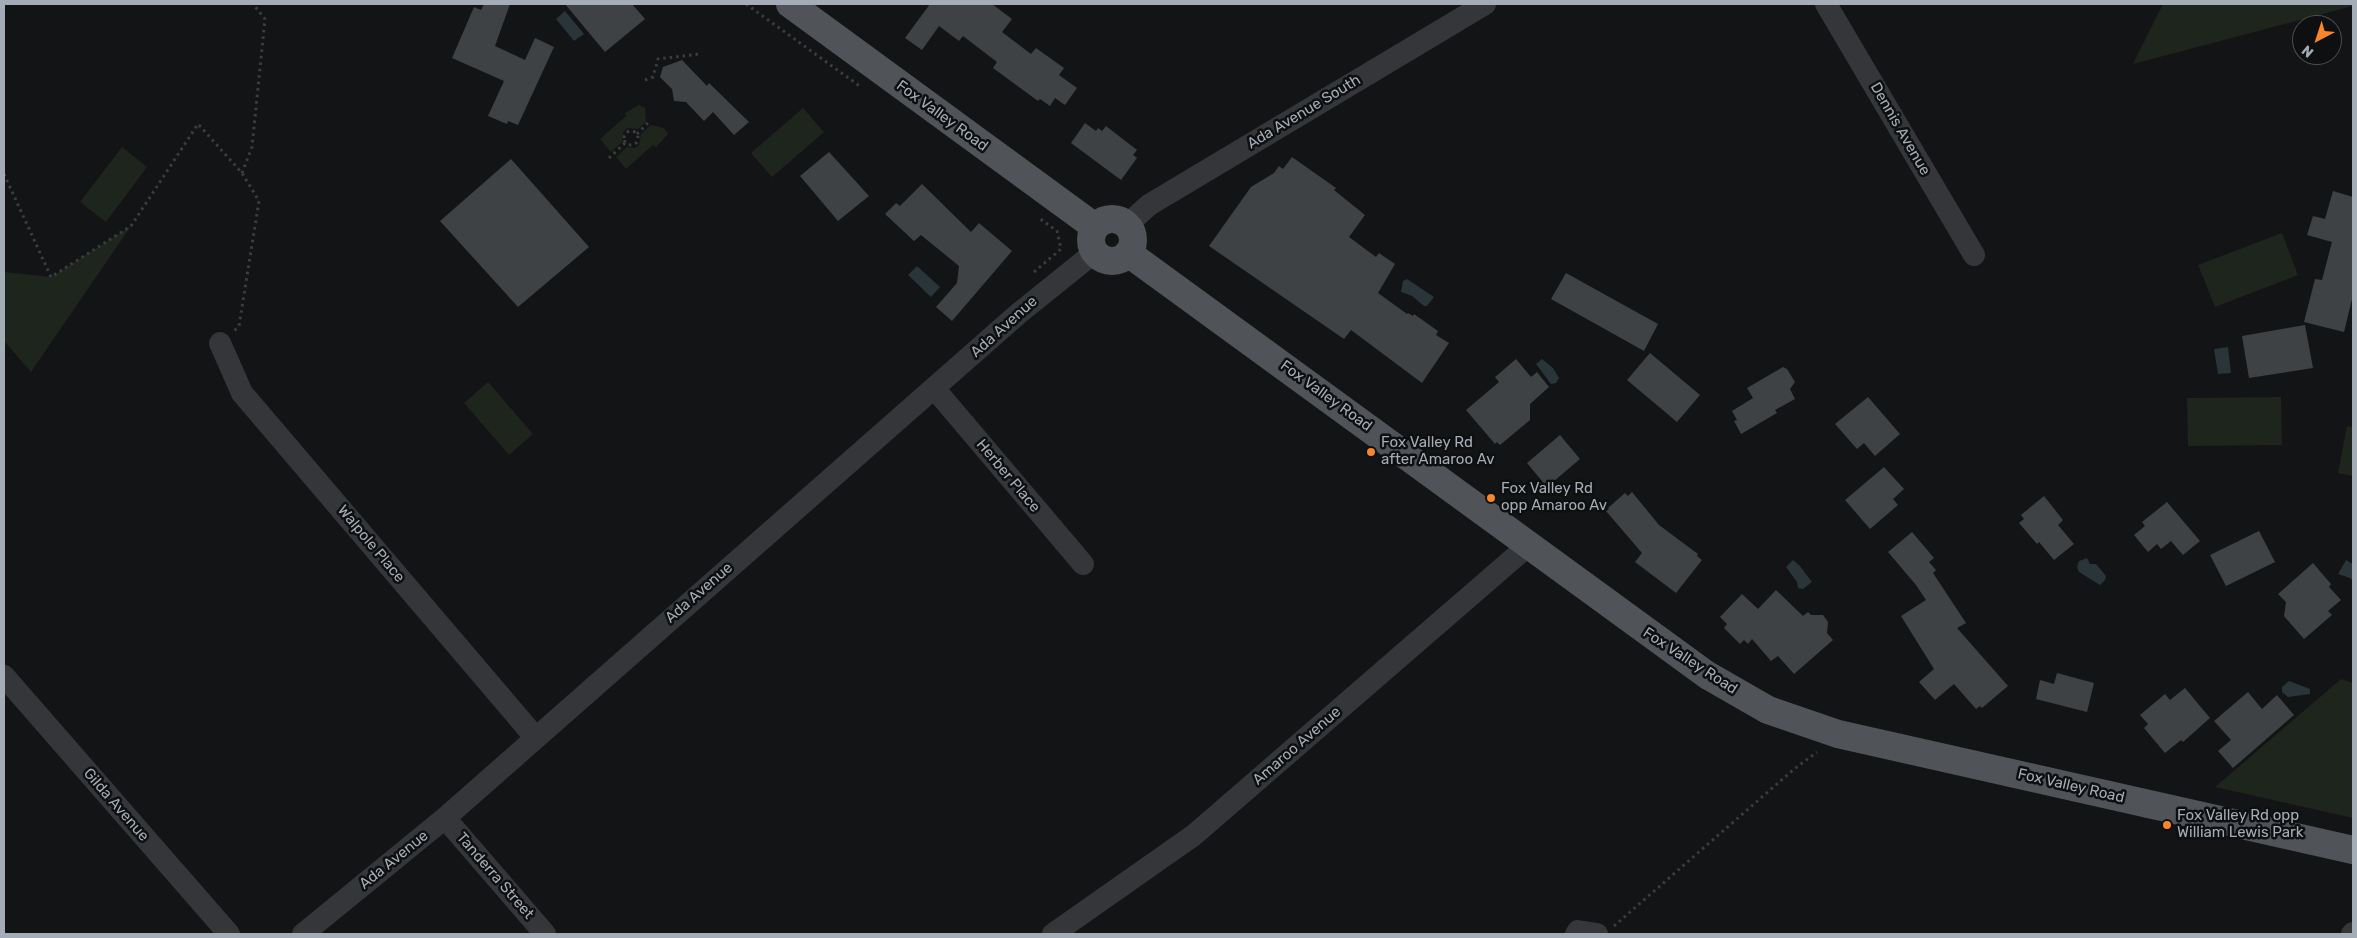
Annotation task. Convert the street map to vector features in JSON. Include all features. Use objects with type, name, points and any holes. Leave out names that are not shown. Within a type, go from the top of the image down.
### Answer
[{"type":"main road","name":"Fox Valley Road","points":[[790,4],[1095,240],[1100,257],[1112,261],[1124,257],[1128,253],[1530,544],[1651,636],[1707,675],[1768,710],[1838,734],[2353,850]]},
{"type":"main road","points":[[1095,240],[1099,223],[1111,219],[1127,225],[1133,239],[1128,253]]},
{"type":"street","name":"Ada Avenue South","points":[[1127,225],[1149,205],[1485,4]]},
{"type":"street","name":"Dennis Avenue","points":[[1826,4],[1974,255]]},
{"type":"street","name":"Ada Avenue","points":[[303,934],[445,818],[1040,295],[1095,240]]},
{"type":"street","name":"Walpole Place","points":[[220,343],[242,393],[536,737]]},
{"type":"street","name":"Herber Place","points":[[934,388],[1083,564]]},
{"type":"street","name":"Amaroo Avenue","points":[[1053,934],[1194,835],[1530,544]]},
{"type":"street","name":"Gilda Avenue","points":[[4,676],[229,934]]},
{"type":"street","name":"Tanderra Street","points":[[445,818],[545,934]]},
{"type":"street","points":[[1576,934],[1578,931],[1604,931]]},
{"type":"path","points":[[242,173],[252,147],[265,19],[253,4]]},
{"type":"path","points":[[746,4],[863,89]]},
{"type":"path","points":[[645,80],[653,77],[658,58],[699,54]]},
{"type":"path","points":[[637,134],[650,122]]},
{"type":"path","points":[[4,174],[51,277],[132,226],[198,124],[242,173],[259,202],[239,326],[220,343]]},
{"type":"path","points":[[609,158],[626,142],[626,134],[632,131],[637,134]]},
{"type":"path","points":[[626,142],[629,145],[636,144],[637,134]]},
{"type":"path","points":[[1028,277],[1061,250],[1057,231],[1037,216]]},
{"type":"path","points":[[1604,931],[1793,770],[1817,752]]},
{"type":"shaded area","points":[[2163,4],[2353,4],[2353,6],[2319,15],[2292,15],[2292,22],[2133,64]]},
{"type":"shaded area","points":[[565,11],[584,34],[574,41],[556,19]]},
{"type":"shaded area","points":[[639,105],[645,108],[646,122],[638,129],[627,128],[623,132],[622,142],[611,152],[600,139],[626,116],[625,113]]},
{"type":"shaded area","points":[[803,108],[824,132],[772,177],[751,153]]},
{"type":"shaded area","points":[[651,125],[664,128],[668,134],[656,147],[653,145],[626,169],[616,157],[627,147],[635,148],[639,145],[641,134]]},
{"type":"shaded area","points":[[122,147],[147,167],[106,222],[80,202]]},
{"type":"shaded area","points":[[131,226],[31,372],[4,341],[4,272],[51,277]]},
{"type":"shaded area","points":[[2282,233],[2298,275],[2215,307],[2198,265]]},
{"type":"shaded area","points":[[917,266],[940,287],[931,297],[908,275]]},
{"type":"shaded area","points":[[1407,279],[1434,297],[1427,306],[1424,306],[1412,296],[1401,292],[1403,281]]},
{"type":"shaded area","points":[[2228,347],[2231,373],[2218,374],[2214,349]]},
{"type":"shaded area","points":[[1542,359],[1553,368],[1559,378],[1556,383],[1551,384],[1536,364]]},
{"type":"shaded area","points":[[488,382],[533,434],[509,455],[464,403]]},
{"type":"shaded area","points":[[2281,397],[2282,445],[2188,446],[2187,398]]},
{"type":"shaded area","points":[[2347,426],[2353,427],[2353,476],[2338,473]]},
{"type":"shaded area","points":[[2087,558],[2090,564],[2096,564],[2106,576],[2100,585],[2079,572],[2077,567],[2079,561]]},
{"type":"shaded area","points":[[1793,560],[1812,582],[1803,589],[1798,588],[1797,582],[1786,567]]},
{"type":"shaded area","points":[[2346,560],[2353,564],[2353,581],[2338,574]]},
{"type":"shaded area","points":[[2341,679],[2353,683],[2353,818],[2215,787]]},
{"type":"shaded area","points":[[2289,681],[2310,689],[2310,694],[2288,697],[2282,692],[2282,687]]},
{"type":"building","points":[[484,4],[510,4],[495,46],[525,60],[535,38],[554,47],[518,125],[508,121],[507,124],[488,116],[504,81],[452,58],[474,7],[481,10]]},
{"type":"building","points":[[565,4],[632,4],[645,19],[605,52]]},
{"type":"building","points":[[930,4],[992,4],[1012,19],[1002,32],[1031,54],[1036,48],[1064,68],[1059,75],[1077,88],[1065,105],[1055,98],[1050,106],[1040,99],[1038,101],[993,68],[997,62],[963,36],[959,41],[939,26],[922,50],[905,38]]},
{"type":"building","points":[[682,60],[707,86],[709,83],[749,122],[734,135],[713,112],[704,121],[686,102],[674,101],[672,89],[660,77],[663,67]]},
{"type":"building","points":[[1085,123],[1096,131],[1098,128],[1102,131],[1106,126],[1137,150],[1133,155],[1137,158],[1121,180],[1071,143]]},
{"type":"building","points":[[829,152],[869,196],[838,221],[800,176]]},
{"type":"building","points":[[1292,157],[1336,188],[1334,190],[1365,215],[1349,237],[1376,257],[1379,253],[1395,264],[1378,293],[1407,314],[1413,316],[1414,314],[1438,331],[1436,335],[1449,343],[1422,383],[1351,330],[1344,339],[1209,246],[1251,187],[1274,173],[1279,166],[1283,169]]},
{"type":"building","points":[[511,159],[589,247],[518,307],[440,221]]},
{"type":"building","points":[[922,184],[971,232],[979,223],[1012,251],[952,321],[936,307],[957,283],[959,266],[921,235],[914,241],[885,214],[896,203],[900,206]]},
{"type":"building","points":[[2333,191],[2353,197],[2353,295],[2344,332],[2304,322],[2315,279],[2322,280],[2332,242],[2307,235],[2313,216],[2325,219]]},
{"type":"building","points":[[1566,273],[1658,324],[1644,351],[1551,299]]},
{"type":"building","points":[[2305,325],[2313,368],[2249,378],[2242,336]]},
{"type":"building","points":[[1650,353],[1700,395],[1677,422],[1627,380]]},
{"type":"building","points":[[1516,359],[1531,377],[1537,372],[1549,387],[1530,404],[1530,420],[1500,445],[1497,442],[1495,444],[1466,410],[1499,382],[1495,377]]},
{"type":"building","points":[[1783,367],[1787,369],[1795,382],[1790,389],[1795,399],[1775,410],[1777,413],[1741,434],[1734,421],[1737,420],[1732,411],[1753,398],[1747,388]]},
{"type":"building","points":[[1868,397],[1900,434],[1875,456],[1864,443],[1857,449],[1835,424]]},
{"type":"building","points":[[1560,435],[1580,459],[1547,487],[1527,463]]},
{"type":"building","points":[[1884,467],[1904,489],[1893,499],[1898,505],[1870,529],[1845,500]]},
{"type":"building","points":[[1632,492],[1659,525],[1698,554],[1697,556],[1702,560],[1676,593],[1635,562],[1642,553],[1606,511],[1625,493],[1628,496]]},
{"type":"building","points":[[2044,496],[2063,520],[2058,525],[2074,544],[2054,560],[2019,523],[2024,519],[2021,515]]},
{"type":"building","points":[[2167,502],[2200,541],[2183,555],[2171,541],[2161,549],[2157,544],[2148,552],[2134,535],[2145,526],[2142,522]]},
{"type":"building","points":[[2259,531],[2275,562],[2226,586],[2210,555]]},
{"type":"building","points":[[1912,532],[1934,558],[1929,562],[1936,570],[1933,573],[1966,623],[1957,628],[2008,686],[1982,708],[1980,706],[1976,709],[1954,684],[1935,700],[1919,682],[1934,669],[1901,616],[1926,600],[1888,552]]},
{"type":"building","points":[[2313,563],[2331,584],[2329,587],[2341,600],[2328,611],[2332,615],[2304,639],[2284,616],[2286,602],[2278,594]]},
{"type":"building","points":[[1776,590],[1803,616],[1808,612],[1811,615],[1823,615],[1828,622],[1827,633],[1833,640],[1794,674],[1778,656],[1771,661],[1752,639],[1748,644],[1744,640],[1740,644],[1724,628],[1727,624],[1720,617],[1742,594],[1758,609]]},
{"type":"building","points":[[2057,673],[2094,683],[2087,712],[2036,699],[2040,680],[2054,684]]},
{"type":"building","points":[[2185,688],[2210,718],[2183,742],[2181,740],[2165,753],[2144,728],[2148,724],[2140,715],[2165,694],[2170,700]]},
{"type":"building","points":[[2248,692],[2262,709],[2277,695],[2294,715],[2233,768],[2218,751],[2231,740],[2214,721]]},
{"type":"place","name":"Fox Valley Rd after Amaroo Av","points":[[1371,452]]},
{"type":"place","name":"Fox Valley Rd opp Amaroo Av","points":[[1491,498]]},
{"type":"place","name":"Fox Valley Rd opp William Lewis Park","points":[[2167,825]]}]
